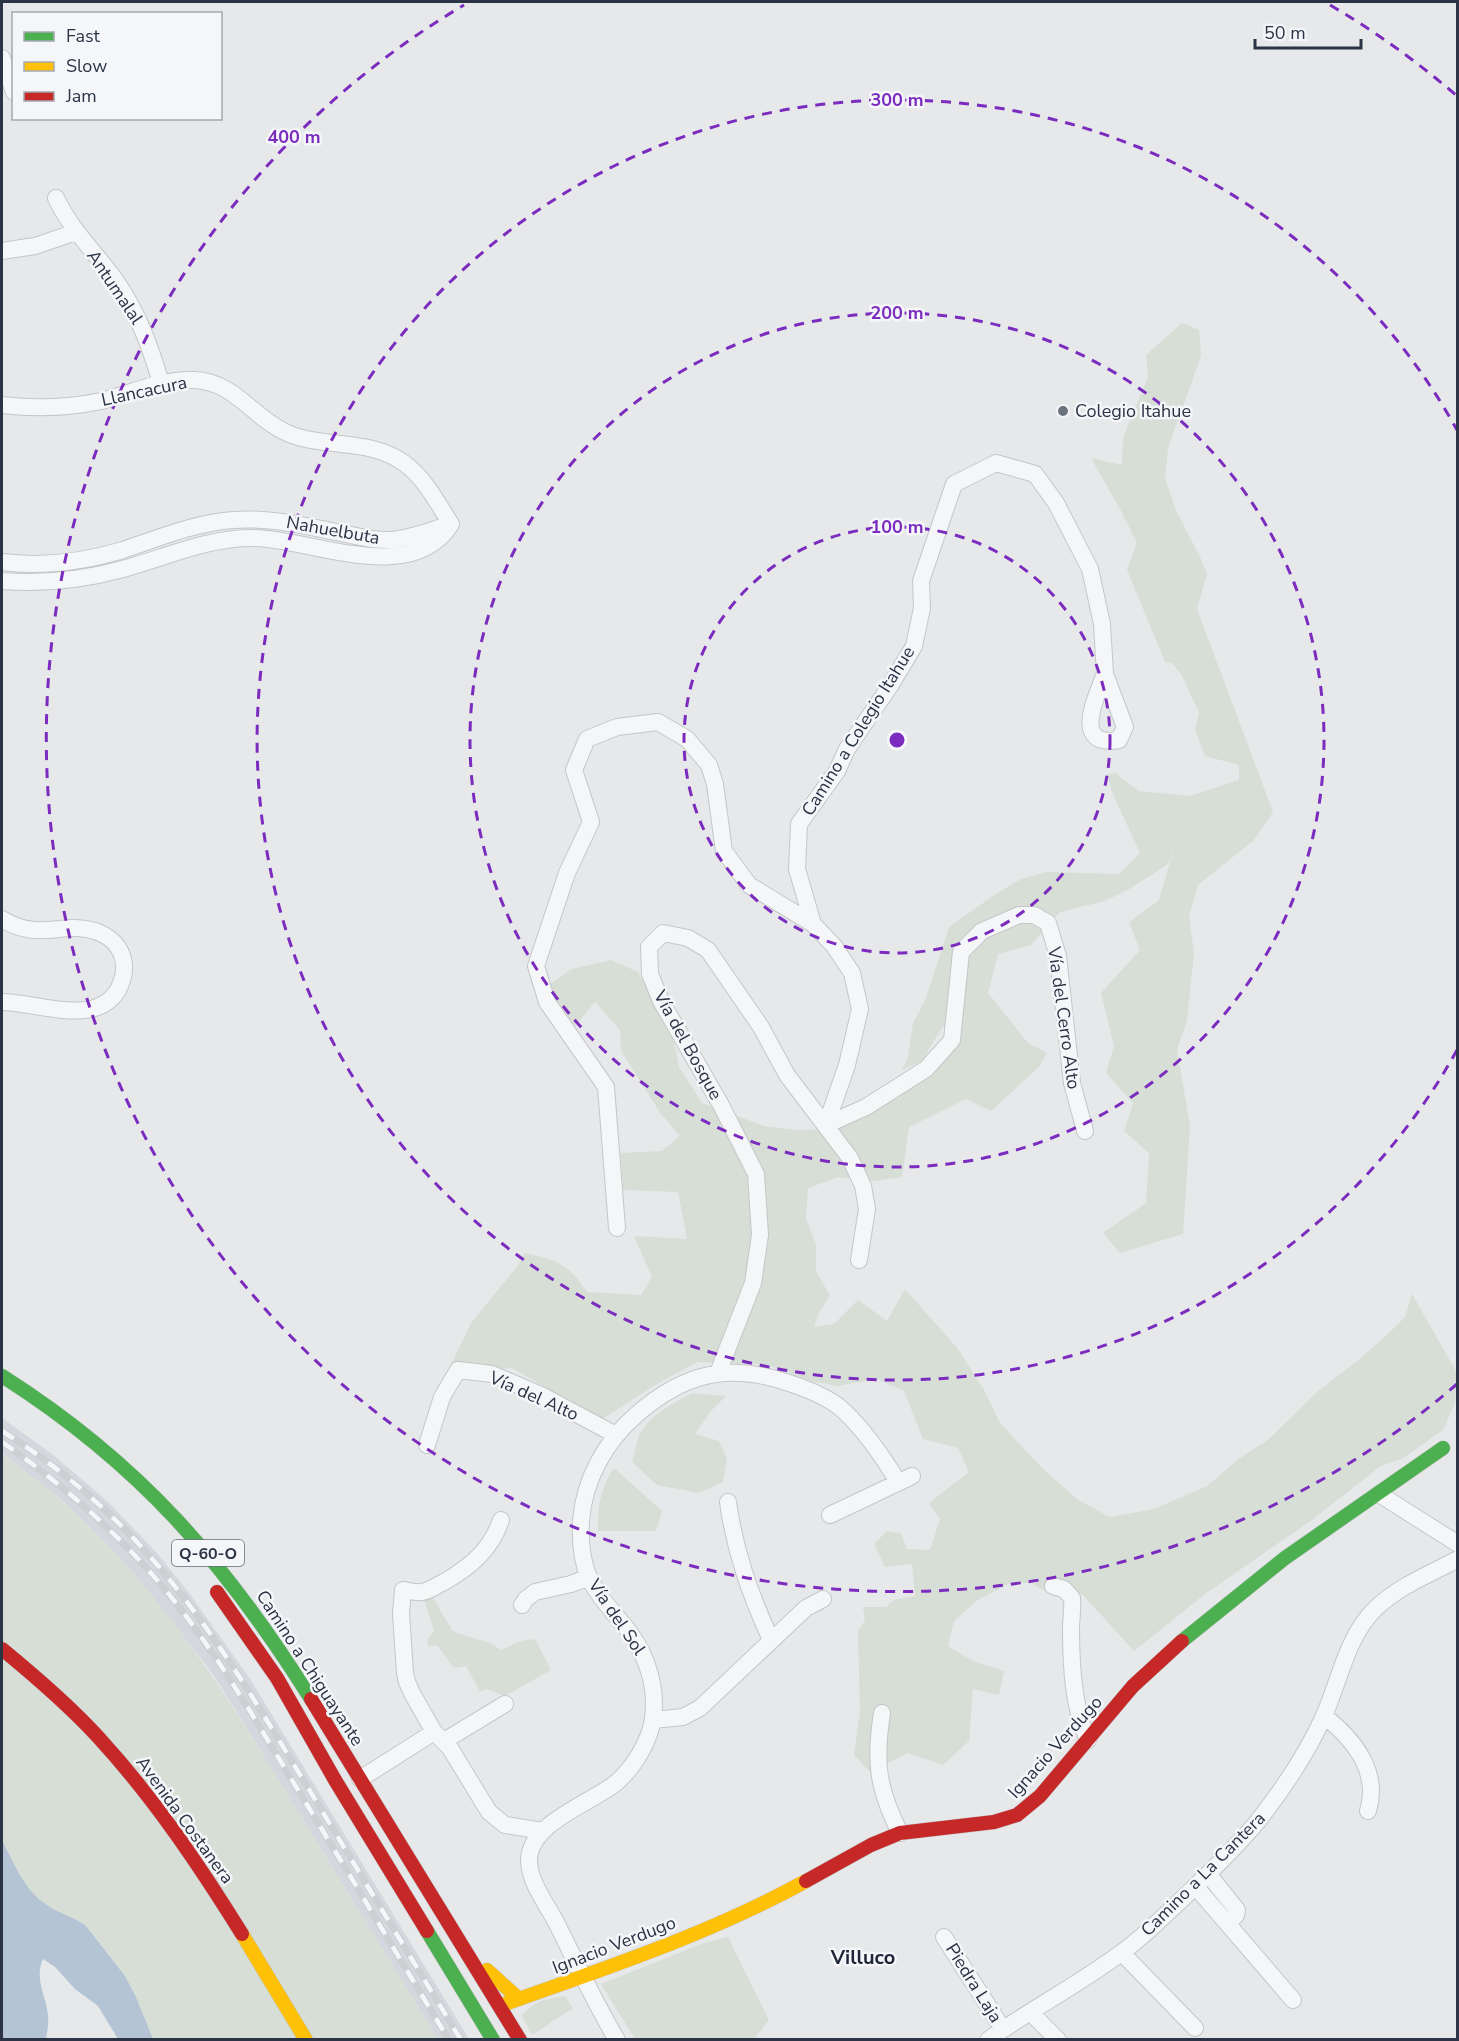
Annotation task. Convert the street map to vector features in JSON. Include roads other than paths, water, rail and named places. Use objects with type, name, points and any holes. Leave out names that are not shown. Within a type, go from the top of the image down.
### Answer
[{"type":"main road","name":"Camino a Chiguayante","points":[[2,1376],[39,1400],[98,1444],[135,1477],[184,1526],[234,1586],[271,1637],[459,1939],[519,2040]]},
{"type":"main road","name":"Ignacio Verdugo","points":[[500,2006],[670,1944],[769,1901],[871,1845],[900,1833],[994,1822],[1017,1815],[1040,1796],[1133,1686],[1184,1639],[1285,1558],[1443,1448]]},
{"type":"main road","name":"Camino a Chiguayante","points":[[207,1578],[278,1678],[335,1780],[494,2040]]},
{"type":"main road","name":"Avenida Costanera","points":[[2,1649],[52,1691],[85,1723],[148,1796],[214,1890],[306,2040]]},
{"type":"main road","points":[[459,1939],[519,1999]]},
{"type":"main road","points":[[468,1999],[482,2007],[500,2006]]},
{"type":"main road","points":[[494,2040],[493,2018],[500,2006]]},
{"type":"street","points":[[2,58],[9,90]]},
{"type":"street","name":"Antumalal","points":[[56,198],[76,232],[116,281],[137,314],[149,343],[160,383]]},
{"type":"street","points":[[2,251],[35,246],[76,232]]},
{"type":"street","name":"Llancacura","points":[[2,405],[36,408],[76,405],[99,401],[160,383],[191,380],[209,382],[232,392],[266,421],[287,433],[387,453],[404,462],[418,475],[452,524]]},
{"type":"street","name":"Camino a Colegio Itahue","points":[[813,924],[797,869],[799,824],[837,771],[847,749],[914,646],[922,608],[921,581],[954,484],[996,463],[1035,474],[1056,503],[1090,569],[1102,624],[1105,674]]},
{"type":"street","name":"Nahuelbuta","points":[[2,562],[49,564],[87,559],[126,549],[194,526],[233,520],[267,520],[390,540],[452,524]]},
{"type":"street","name":"Nahuelbuta","points":[[2,581],[43,582],[95,576],[200,545],[242,538],[282,540],[352,554],[399,555],[429,545],[452,524]]},
{"type":"street","points":[[617,1228],[606,1086],[547,1002],[536,966],[567,873],[591,822],[574,770],[587,740],[617,727],[658,722],[687,739],[709,765],[715,784],[724,851],[749,885],[813,924],[834,946],[852,973],[860,1009],[847,1065],[826,1125],[850,1158],[863,1186],[867,1209],[859,1260]]},
{"type":"street","name":"Vía del Cerro Alto","points":[[826,1125],[866,1107],[926,1069],[952,1040],[961,952],[982,931],[1018,915],[1034,915],[1048,923],[1058,956],[1072,1083],[1085,1131]]},
{"type":"street","points":[[2,919],[20,928],[33,931],[79,929],[101,934],[113,941],[120,951],[124,973],[115,994],[94,1009],[78,1011],[2,1002]]},
{"type":"street","name":"Vía del Bosque","points":[[718,1372],[753,1283],[760,1234],[756,1174],[721,1104],[661,1001],[650,974],[649,946],[663,933],[688,938],[708,950],[761,1027],[787,1075],[826,1125]]},
{"type":"street","name":"Vía del Alto","points":[[427,1445],[441,1397],[458,1370],[492,1374],[502,1378],[541,1395],[616,1435]]},
{"type":"street","name":"Vía del Sol","points":[[617,2040],[582,1978],[537,1888],[529,1861],[532,1847],[543,1831],[553,1822],[618,1781],[637,1757],[653,1720],[652,1682],[644,1656],[631,1634],[599,1595],[589,1577],[582,1551],[581,1527],[584,1506],[594,1473],[601,1457],[616,1435],[662,1396],[700,1377],[718,1372],[742,1372],[778,1378],[803,1387],[838,1406],[862,1431],[887,1464],[905,1479],[830,1515]]},
{"type":"street","points":[[1379,1494],[1458,1544]]},
{"type":"street","points":[[728,1502],[741,1568],[771,1640]]},
{"type":"street","points":[[501,1520],[491,1542],[476,1560],[426,1592],[403,1590],[401,1613],[407,1682],[439,1736],[458,1760],[496,1820],[514,1828],[543,1831]]},
{"type":"street","name":"Camino a La Cantera","points":[[988,2040],[1122,1953],[1243,1839],[1274,1801],[1301,1760],[1324,1716],[1350,1647],[1360,1628],[1386,1599],[1458,1559]]},
{"type":"street","points":[[522,1605],[536,1592],[571,1584],[589,1577]]},
{"type":"street","points":[[1053,1586],[1064,1588],[1072,1598],[1073,1671],[1081,1718],[1088,1740]]},
{"type":"street","points":[[653,1720],[683,1717],[700,1708],[806,1608],[823,1599]]},
{"type":"street","points":[[360,1779],[439,1736],[505,1704]]},
{"type":"street","points":[[882,1713],[878,1745],[879,1781],[887,1807],[900,1833]]},
{"type":"street","points":[[1324,1716],[1352,1743],[1367,1768],[1371,1777],[1372,1793],[1368,1811]]},
{"type":"street","points":[[1202,1880],[1237,1910],[1236,1915],[1228,1924],[1293,2000]]},
{"type":"street","name":"Piedra Laja","points":[[944,1937],[1003,2029]]},
{"type":"street","points":[[1122,1953],[1195,2028]]},
{"type":"street","points":[[1031,2013],[1058,2040]]},
{"type":"water","points":[[2,1840],[20,1874],[37,1897],[86,1926],[125,1976],[153,2039],[118,2039],[98,2006],[75,1989],[55,1967],[43,1959],[40,1973],[48,2015],[46,2039],[2,2039]]},
{"type":"railway","points":[[2,1431],[49,1463],[94,1500],[155,1562],[192,1609],[229,1661],[263,1715],[461,2040]]},
{"type":"railway","points":[[2,1442],[46,1474],[107,1528],[145,1566],[183,1612],[221,1665],[449,2040]]},
{"type":"place","name":"Colegio Itahue","points":[[1063,411]]},
{"type":"district","name":"Villuco","points":[[863,1957]]}]
